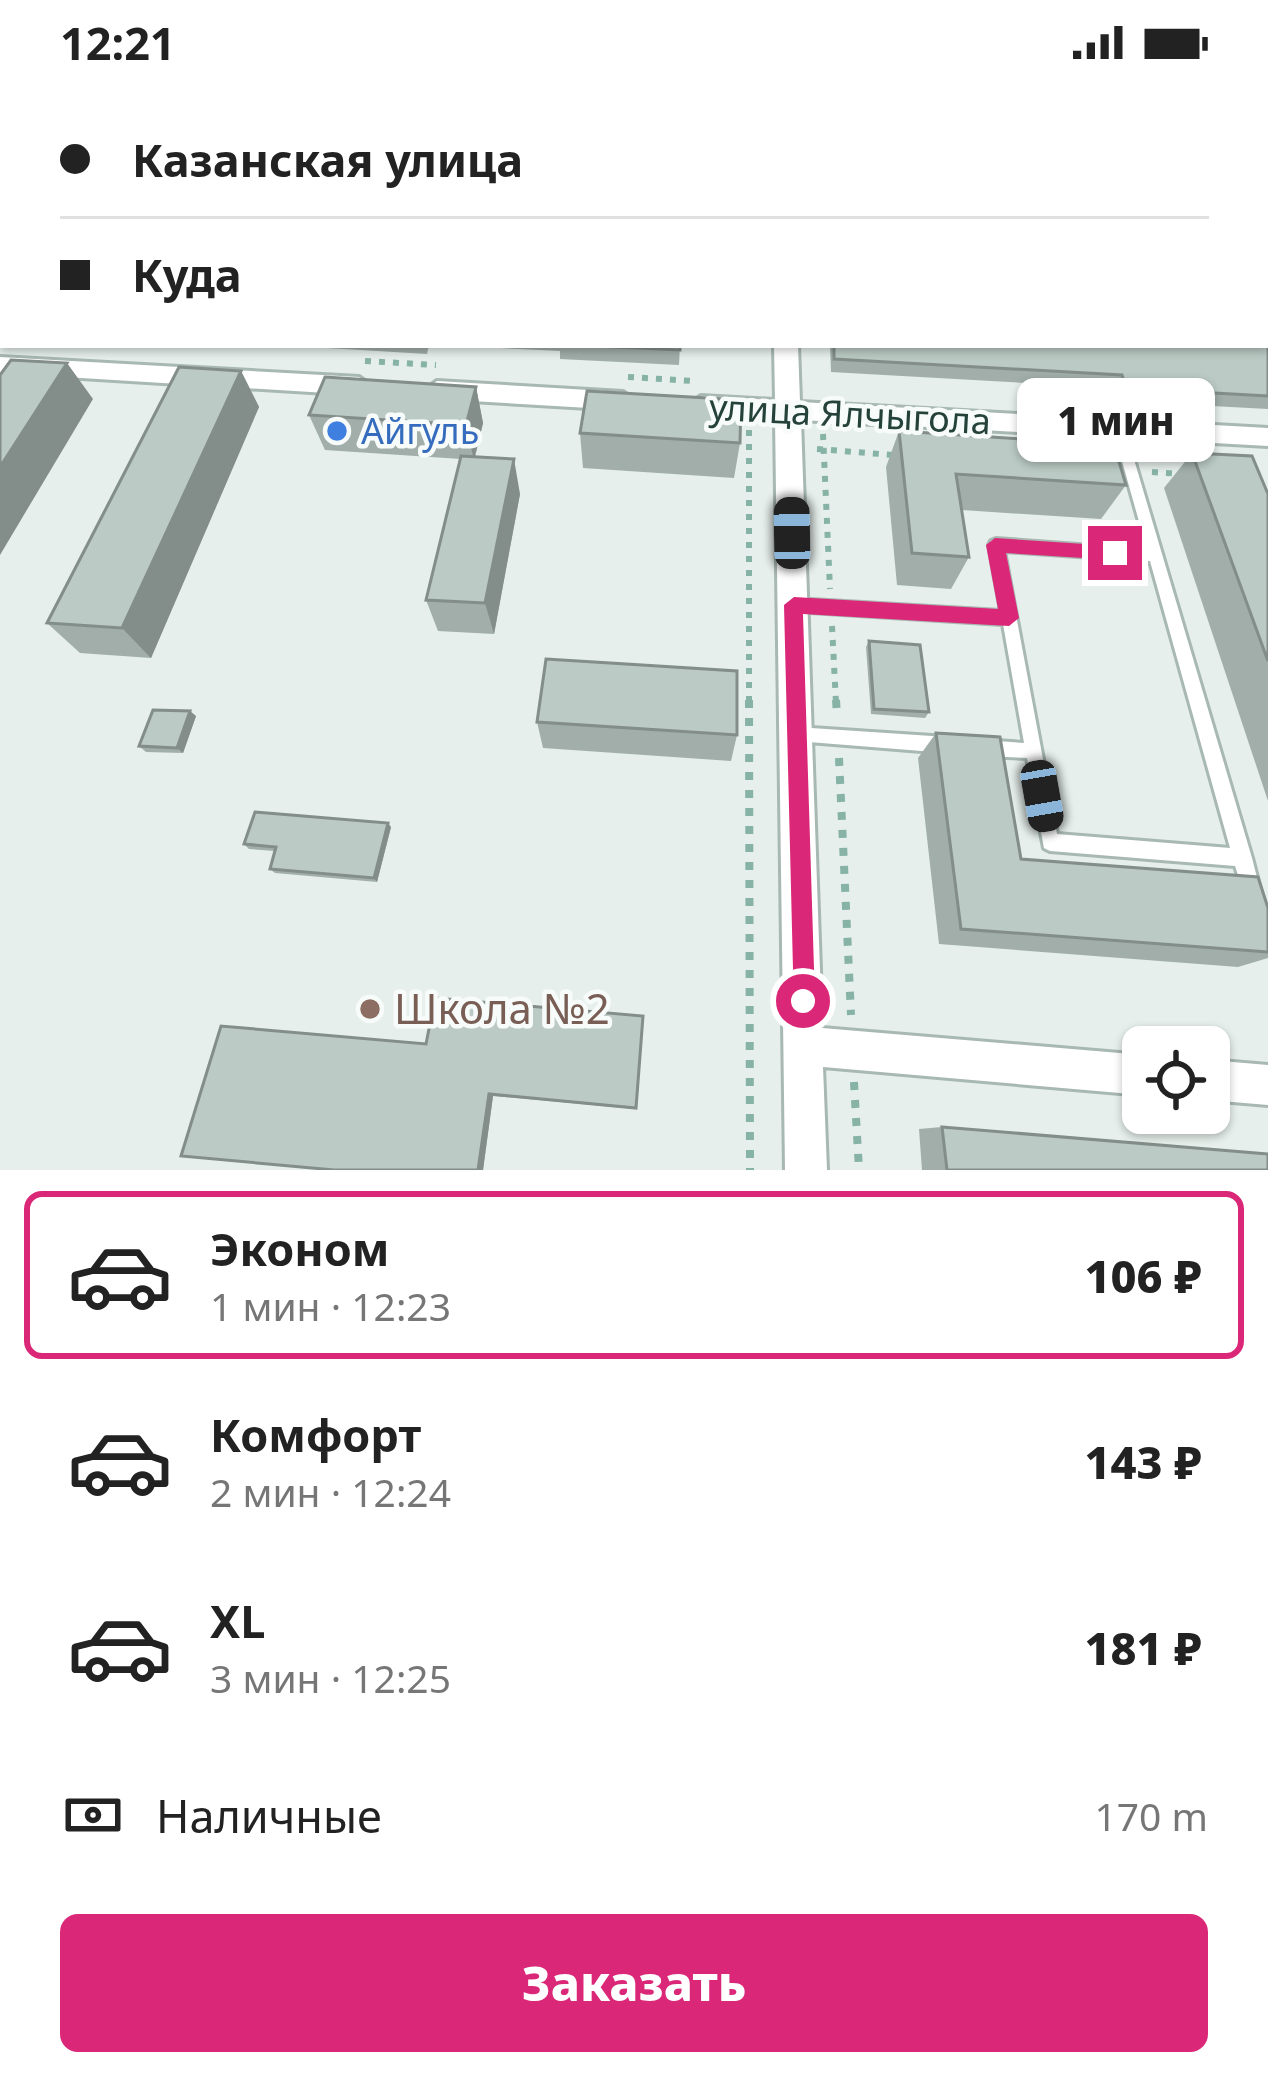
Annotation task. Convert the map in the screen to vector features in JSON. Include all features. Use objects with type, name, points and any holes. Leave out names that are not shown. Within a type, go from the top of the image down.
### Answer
[{"type":"street","points":[[787,348],[805,411],[794,605],[806,1170]]},
{"type":"street","points":[[0,365],[642,402]]},
{"type":"street","name":"улица Ялчыгола","points":[[685,404],[749,420],[805,411],[1268,437]]},
{"type":"street","points":[[804,1046],[1122,1073]]},
{"type":"street","points":[[1230,1082],[1268,1085]]},
{"type":"lane","points":[[1119,429],[1255,903]]},
{"type":"lane","points":[[1156,556],[995,545],[1050,842],[1243,858]]},
{"type":"lane","points":[[794,605],[1009,618]]},
{"type":"lane","points":[[796,734],[1034,751]]},
{"type":"path","points":[[351,360],[442,366]]},
{"type":"path","points":[[619,376],[706,382]]},
{"type":"path","points":[[805,411],[824,451],[859,1170]]},
{"type":"path","points":[[727,431],[749,420],[750,1170]]},
{"type":"path","points":[[824,451],[895,455]]},
{"type":"path","points":[[1131,471],[1200,476]]},
{"type":"building","points":[[834,348],[1268,348],[1268,396],[1126,388],[1122,375],[834,359]]},
{"type":"building","points":[[11,360],[67,363],[0,467],[0,375]]},
{"type":"building","points":[[179,367],[241,371],[122,628],[47,623]]},
{"type":"building","points":[[325,377],[476,387],[466,425],[309,415]]},
{"type":"building","points":[[587,391],[741,400],[740,443],[580,433]]},
{"type":"building","points":[[899,431],[1114,445],[1126,485],[956,474],[969,557],[912,553]]},
{"type":"building","points":[[1192,453],[1252,456],[1268,494],[1268,661]]},
{"type":"building","points":[[461,456],[514,459],[485,603],[426,600]]},
{"type":"building","points":[[869,641],[920,645],[929,712],[874,709]]},
{"type":"building","points":[[546,659],[737,671],[737,735],[537,722]]},
{"type":"building","points":[[153,710],[190,711],[177,748],[139,746]]},
{"type":"building","points":[[936,733],[1000,737],[1021,859],[1258,877],[1268,908],[1268,952],[961,929]]},
{"type":"building","points":[[255,812],[388,823],[374,878],[270,869],[276,847],[244,844]]},
{"type":"building","points":[[435,998],[643,1016],[636,1108],[489,1094],[478,1170],[334,1170],[181,1156],[221,1026],[426,1044]]},
{"type":"building","points":[[942,1127],[1268,1154],[1268,1170],[947,1170]]},
{"type":"place","name":"Айгуль","points":[[337,431]]},
{"type":"place","name":"Школа №2","points":[[370,1009]]},
{"type":"route","points":[[803,1001],[794,605],[1009,618],[995,545],[1115,553]]}]
